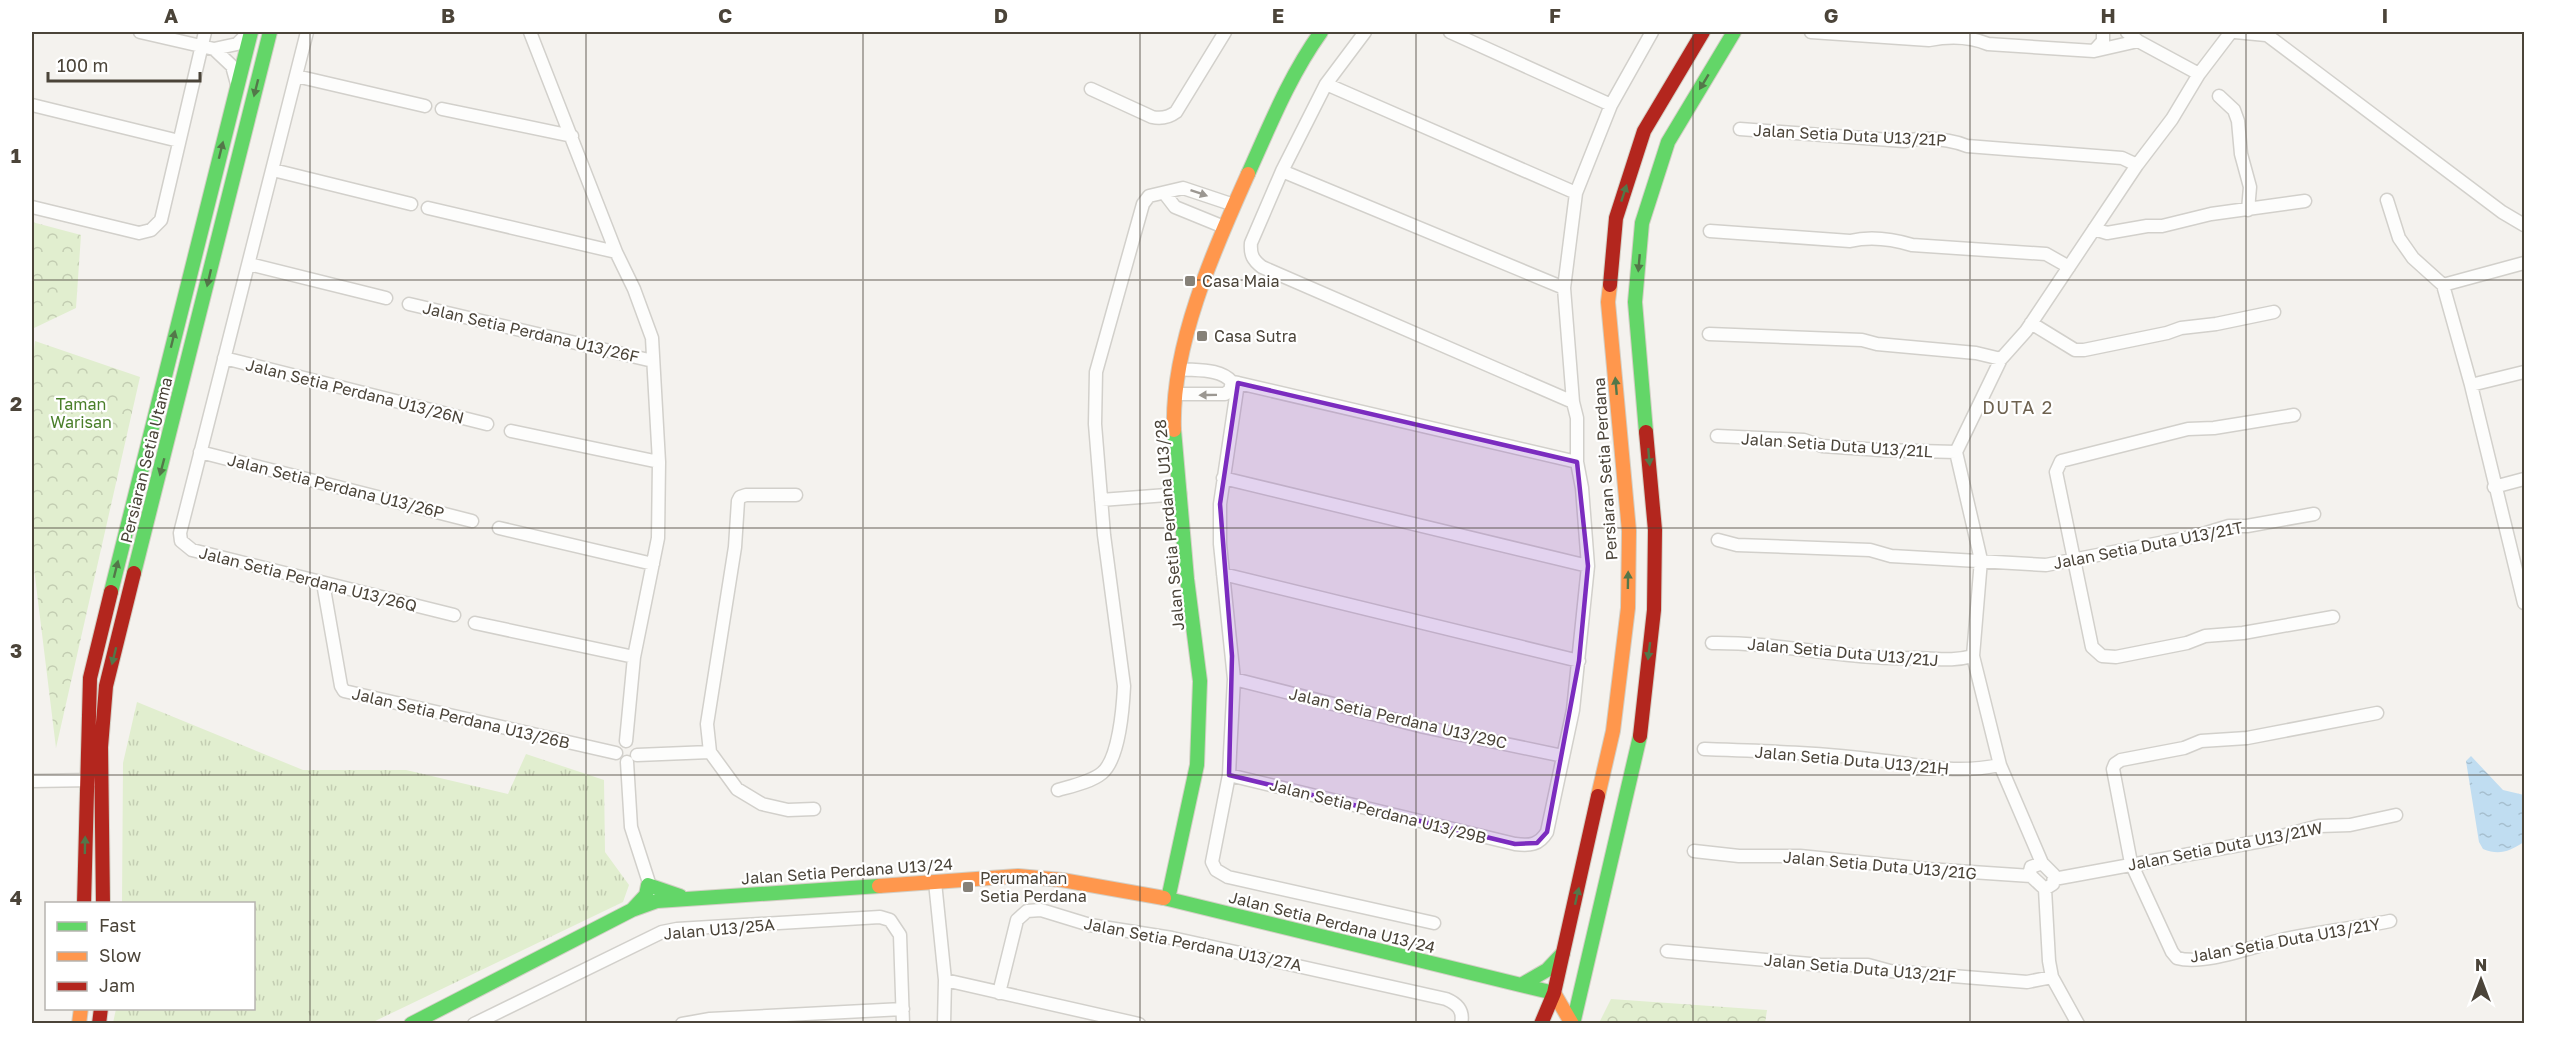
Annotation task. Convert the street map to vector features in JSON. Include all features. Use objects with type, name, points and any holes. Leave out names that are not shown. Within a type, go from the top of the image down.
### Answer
[{"type":"street","points":[[141,32],[208,48],[237,44],[250,32]]},
{"type":"street","points":[[32,207],[139,233],[151,230],[161,220],[179,141],[208,48],[205,32]]},
{"type":"street","name":"Persiaran Setia Utama","points":[[84,902],[90,678],[250,32]]},
{"type":"street","name":"Persiaran Setia Utama","points":[[103,902],[100,781],[106,686],[270,32]]},
{"type":"street","points":[[200,452],[307,32]]},
{"type":"street","points":[[530,32],[652,338],[660,507],[658,538],[634,657],[626,741]]},
{"type":"street","points":[[1091,89],[1152,117],[1159,119],[1171,115],[1226,32]]},
{"type":"street","name":"Jalan Setia Perdana U13/28","points":[[1168,899],[1197,765],[1200,681],[1187,579],[1174,427],[1179,369],[1194,309],[1224,227],[1291,80],[1305,54],[1321,32]]},
{"type":"street","points":[[1365,32],[1326,84],[1282,171],[1251,243],[1250,253],[1262,267],[1573,402]]},
{"type":"street","points":[[1450,32],[1611,105]]},
{"type":"street","points":[[1563,756],[1573,710],[1588,566],[1582,488],[1577,462],[1576,418],[1564,288],[1576,193],[1611,105],[1652,32]]},
{"type":"street","name":"Persiaran Setia Perdana","points":[[1540,1023],[1554,993],[1613,731],[1628,608],[1629,531],[1608,302],[1616,218],[1644,131],[1703,32]]},
{"type":"street","points":[[1572,1023],[1640,736],[1654,610],[1655,530],[1635,302],[1642,223],[1668,142],[1734,32]]},
{"type":"street","points":[[1811,32],[1929,40],[1946,36],[1976,39],[1988,44],[2094,51],[2139,41]]},
{"type":"street","points":[[2094,51],[2103,41],[2103,32]]},
{"type":"street","points":[[2127,32],[2199,74]]},
{"type":"street","points":[[2045,889],[2053,884],[2054,875],[2042,862],[2000,765],[1973,656],[1981,560],[1956,452],[2001,359],[2031,323],[2137,165],[2172,119],[2199,74],[2233,32],[2265,33],[2502,212],[2524,225]]},
{"type":"street","points":[[208,48],[232,66],[237,87]]},
{"type":"street","points":[[296,76],[425,106]]},
{"type":"street","points":[[1326,84],[1576,193]]},
{"type":"street","points":[[2219,96],[2234,110],[2238,121],[2241,154],[2250,187],[2248,210]]},
{"type":"street","points":[[32,105],[179,141]]},
{"type":"street","points":[[442,109],[572,136]]},
{"type":"street","name":"Jalan Setia Duta U13/21P","points":[[1740,129],[1904,141],[1920,138],[1952,140],[1967,146],[2122,158],[2137,165]]},
{"type":"street","points":[[273,171],[411,204]]},
{"type":"street","points":[[1282,171],[1564,288]]},
{"type":"street","points":[[1058,790],[1101,774],[1106,769],[1112,758],[1123,703],[1124,686],[1101,500],[1095,424],[1096,372],[1143,204],[1149,196],[1183,188],[1234,205]]},
{"type":"street","points":[[1165,194],[1175,207],[1224,227]]},
{"type":"street","points":[[2387,200],[2399,238],[2413,258],[2443,285],[2471,385],[2494,487],[2523,586],[2524,603]]},
{"type":"street","points":[[2094,229],[2107,233],[2147,226],[2162,226],[2211,214],[2305,201]]},
{"type":"street","points":[[428,208],[616,252]]},
{"type":"street","points":[[1710,231],[1850,241],[1863,238],[1885,239],[1912,245],[2046,254],[2069,267]]},
{"type":"street","points":[[2443,285],[2524,263]]},
{"type":"street","points":[[249,264],[386,298]]},
{"type":"street","name":"Jalan Setia Perdana U13/26F","points":[[409,304],[653,361]]},
{"type":"street","points":[[2031,323],[2075,350],[2084,350],[2181,328],[2216,324],[2274,312]]},
{"type":"street","points":[[1709,334],[1862,340],[1877,344],[1976,353],[2001,359]]},
{"type":"street","name":"Jalan Setia Perdana U13/26N","points":[[224,358],[486,424]]},
{"type":"street","points":[[1179,369],[1226,375],[1235,382],[1577,462]]},
{"type":"street","points":[[2471,385],[2524,372]]},
{"type":"street","points":[[1177,394],[1225,394],[1235,382]]},
{"type":"street","points":[[1235,382],[1223,477],[1220,544],[1234,679],[1229,775],[1212,862],[1216,870],[1228,877],[1434,923]]},
{"type":"street","points":[[2294,415],[2214,428],[2188,429],[2061,461],[2056,472],[2092,647],[2096,652],[2109,658],[2187,644],[2205,636],[2243,633],[2333,616]]},
{"type":"street","points":[[511,431],[659,462]]},
{"type":"street","name":"Jalan Setia Duta U13/21L","points":[[1717,436],[1804,440],[1822,446],[1881,450],[1956,452]]},
{"type":"street","name":"Jalan Setia Perdana U13/26P","points":[[200,452],[472,520]]},
{"type":"street","name":"Jalan Setia Perdana U13/26Q","points":[[200,452],[182,526],[181,541],[192,550],[454,615]]},
{"type":"street","points":[[1223,477],[1588,566]]},
{"type":"street","points":[[2494,487],[2524,479]]},
{"type":"street","points":[[1101,500],[1180,494]]},
{"type":"street","points":[[796,495],[746,495],[740,497],[738,501],[735,547],[707,724],[710,752],[737,789],[762,804],[788,810],[814,809]]},
{"type":"street","name":"Jalan Setia Duta U13/21T","points":[[1718,540],[1737,545],[1870,550],[1891,556],[2046,565],[2196,536],[2229,526],[2247,526],[2314,514]]},
{"type":"street","points":[[499,528],[653,564]]},
{"type":"street","points":[[1223,574],[1579,661]]},
{"type":"street","name":"Jalan Setia Perdana U13/26B","points":[[322,583],[341,686],[344,691],[616,753]]},
{"type":"street","points":[[475,623],[634,657]]},
{"type":"street","name":"Jalan Setia Duta U13/21J","points":[[1712,643],[1802,648],[1820,653],[1895,659],[1953,661],[1973,656]]},
{"type":"street","name":"Jalan Setia Perdana U13/29C","points":[[1234,679],[1424,727],[1563,756]]},
{"type":"street","name":"Jalan Setia Duta U13/21Y","points":[[2377,713],[2247,738],[2201,741],[2184,748],[2131,758],[2115,764],[2113,769],[2131,863],[2172,952],[2177,958],[2184,960],[2258,948],[2281,940],[2390,921]]},
{"type":"street","points":[[626,741],[620,744],[616,753],[618,759],[710,752]]},
{"type":"street","points":[[626,741],[635,745],[632,759],[631,826],[648,885],[657,901]]},
{"type":"street","name":"Jalan Setia Duta U13/21H","points":[[1704,749],[1793,753],[1956,770],[2000,765]]},
{"type":"street","name":"Jalan Setia Perdana U13/29B","points":[[1229,775],[1528,845],[1537,843],[1547,832],[1563,756]]},
{"type":"street","points":[[32,781],[100,781]]},
{"type":"street","name":"Jalan Setia Duta U13/21W","points":[[2054,879],[2131,863],[2151,862],[2267,840],[2319,826],[2350,825],[2396,815]]},
{"type":"street","name":"Jalan Setia Duta U13/21G","points":[[1694,851],[1739,856],[1800,856],[1927,869],[2031,876]]},
{"type":"street","points":[[2042,862],[2031,867],[2031,876],[2045,889],[2052,977],[2078,1023]]},
{"type":"street","name":"Jalan Setia Perdana U13/24","points":[[411,1023],[632,910],[657,901],[1018,876],[1062,879],[1192,904],[1554,993]]},
{"type":"street","points":[[1143,894],[1156,890],[1173,877],[1192,904]]},
{"type":"street","points":[[935,882],[945,980],[944,1023]]},
{"type":"street","points":[[648,885],[685,898]]},
{"type":"street","points":[[632,910],[646,895],[648,885]]},
{"type":"street","name":"Jalan Setia Perdana U13/27A","points":[[999,993],[1017,920],[1020,914],[1034,909],[1090,925],[1194,943],[1446,999],[1459,1006],[1462,1012],[1461,1023]]},
{"type":"street","name":"Jalan U13/25A","points":[[474,1023],[662,932],[677,929],[880,917],[890,920],[900,935],[903,1023]]},
{"type":"street","name":"Jalan Setia Duta U13/21F","points":[[1667,951],[1821,965],[1868,965],[1890,971],[2027,982],[2052,977]]},
{"type":"street","points":[[1540,1023],[1538,1001],[1521,985],[1547,970],[1563,953]]},
{"type":"street","points":[[945,980],[1139,1023]]},
{"type":"street","points":[[1572,1023],[1554,993],[1584,980]]},
{"type":"street","points":[[682,1023],[710,1019],[903,1009]]},
{"type":"highlighted area","points":[[1238,383],[1577,462],[1588,566],[1579,661],[1547,832],[1537,843],[1515,844],[1229,775],[1232,656],[1220,504]]},
{"type":"green space","points":[[32,222],[81,235],[76,308],[32,329]]},
{"type":"green space","name":"Taman Warisan","points":[[35,341],[140,377],[56,748],[32,552],[32,370]]},
{"type":"green space","points":[[137,702],[303,770],[406,770],[508,794],[526,754],[604,780],[605,852],[629,885],[623,902],[371,1023],[113,1023],[116,1010],[255,1010],[255,902],[122,902],[123,763]]},
{"type":"green space","points":[[1611,999],[1767,1010],[1765,1023],[1599,1023]]},
{"type":"water","points":[[2471,756],[2503,790],[2524,795],[2524,842],[2509,850],[2489,851],[2483,849],[2479,842],[2466,761]]},
{"type":"traffic: fast","points":[[111,592],[251,32]]},
{"type":"traffic: fast","points":[[134,573],[270,32]]},
{"type":"traffic: fast","points":[[1248,174],[1290,83],[1321,32]]},
{"type":"traffic: fast","points":[[1646,432],[1635,302],[1642,223],[1668,142],[1734,32]]},
{"type":"traffic: fast","points":[[1168,899],[1197,765],[1200,681],[1187,579],[1174,430]]},
{"type":"traffic: fast","points":[[1573,1024],[1640,736]]},
{"type":"traffic: fast","points":[[633,909],[646,895],[648,885],[680,896]]},
{"type":"traffic: fast","points":[[411,1024],[632,910],[657,901],[879,886]]},
{"type":"traffic: fast","points":[[1164,898],[1554,993]]},
{"type":"traffic: fast","points":[[1521,985],[1547,970],[1563,953]]},
{"type":"traffic: slow","points":[[1174,430],[1175,398],[1187,332],[1209,266],[1248,174]]},
{"type":"traffic: slow","points":[[1598,796],[1613,731],[1628,608],[1629,531],[1608,302],[1610,285]]},
{"type":"traffic: slow","points":[[879,886],[1018,876],[1062,880],[1164,898]]},
{"type":"traffic: slow","points":[[1554,993],[1572,1024]]},
{"type":"traffic: slow","points":[[79,1024],[81,1010]]},
{"type":"traffic: jam","points":[[1610,285],[1616,218],[1644,131],[1703,32]]},
{"type":"traffic: jam","points":[[1640,736],[1654,610],[1655,530],[1646,432]]},
{"type":"traffic: jam","points":[[103,902],[101,747],[106,686],[134,573]]},
{"type":"traffic: jam","points":[[84,902],[90,678],[111,592]]},
{"type":"traffic: jam","points":[[1541,1024],[1554,993],[1598,796]]},
{"type":"traffic: jam","points":[[99,1024],[101,1010]]},
{"type":"place","name":"Casa Maia","points":[[1190,281]]},
{"type":"place","name":"Casa Sutra","points":[[1202,336]]},
{"type":"place","name":"Perumahan Setia Perdana","points":[[968,887]]},
{"type":"district","name":"DUTA 2","points":[[2018,408]]}]
